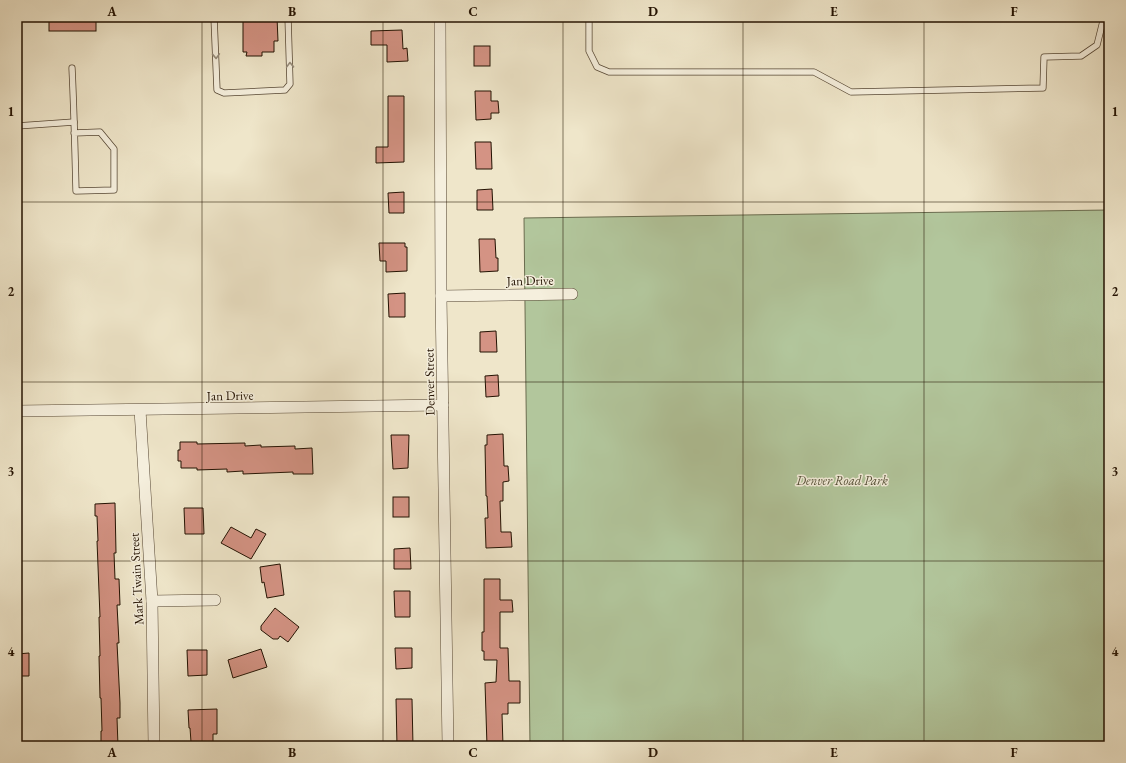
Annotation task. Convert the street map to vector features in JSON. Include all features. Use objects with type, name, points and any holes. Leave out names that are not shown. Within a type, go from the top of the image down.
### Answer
[{"type":"street","name":"Denver Street","points":[[440,17],[441,296],[448,746]]},
{"type":"street","name":"Jan Drive","points":[[441,296],[572,294]]},
{"type":"street","name":"Jan Drive","points":[[17,411],[443,405]]},
{"type":"street","name":"Mark Twain Street","points":[[140,410],[152,601],[154,746]]},
{"type":"street","points":[[152,601],[215,600]]},
{"type":"lane","points":[[214,17],[216,90],[224,93],[285,90],[290,84],[288,17]]},
{"type":"lane","points":[[589,17],[589,51],[597,67],[610,72],[814,72],[851,92],[1043,88],[1044,57],[1081,56],[1097,45],[1104,17]]},
{"type":"lane","points":[[72,68],[74,122],[74,133],[76,191],[114,190],[114,149],[100,132],[74,133]]},
{"type":"lane","points":[[17,126],[74,122]]},
{"type":"green space","name":"Denver Road Park","points":[[1109,210],[1109,746],[530,746],[524,218]]},
{"type":"building","points":[[49,17],[96,17],[96,31],[49,31]]},
{"type":"building","points":[[243,17],[277,17],[278,41],[274,41],[274,52],[262,52],[262,56],[246,56],[247,52],[243,52]]},
{"type":"building","points":[[402,30],[403,49],[407,48],[408,61],[387,62],[387,45],[371,45],[371,31]]},
{"type":"building","points":[[474,46],[490,46],[490,66],[474,66]]},
{"type":"building","points":[[475,91],[491,91],[491,101],[498,101],[499,113],[491,113],[491,119],[476,120]]},
{"type":"building","points":[[388,96],[404,96],[404,162],[376,163],[376,147],[388,147]]},
{"type":"building","points":[[475,142],[491,142],[492,169],[476,169]]},
{"type":"building","points":[[492,189],[493,210],[477,210],[477,190]]},
{"type":"building","points":[[404,192],[404,213],[389,213],[388,193]]},
{"type":"building","points":[[479,239],[495,239],[496,258],[498,258],[498,271],[480,272]]},
{"type":"building","points":[[379,243],[405,243],[405,247],[407,247],[407,271],[386,272],[386,261],[380,261]]},
{"type":"building","points":[[405,293],[405,317],[389,317],[388,294]]},
{"type":"building","points":[[496,331],[497,352],[480,352],[480,332]]},
{"type":"building","points":[[498,375],[499,396],[486,397],[485,376]]},
{"type":"building","points":[[503,434],[504,466],[508,466],[509,481],[503,482],[503,501],[500,501],[501,532],[511,532],[512,547],[486,548],[485,518],[488,518],[485,445],[487,445],[487,435]]},
{"type":"building","points":[[391,435],[409,435],[408,468],[393,469]]},
{"type":"building","points":[[180,442],[197,442],[197,444],[245,443],[245,446],[295,446],[295,449],[312,448],[313,474],[293,474],[293,472],[243,474],[243,471],[227,472],[227,469],[197,470],[197,468],[181,468],[181,461],[178,461]]},
{"type":"building","points":[[393,497],[409,497],[409,517],[393,517]]},
{"type":"building","points":[[115,503],[115,579],[119,579],[120,605],[117,605],[119,643],[117,643],[120,718],[117,718],[118,746],[101,746],[102,731],[99,656],[100,617],[97,516],[95,516],[95,504]]},
{"type":"building","points":[[184,508],[203,508],[204,534],[185,534]]},
{"type":"building","points":[[231,527],[251,538],[256,529],[266,534],[251,559],[221,543]]},
{"type":"building","points":[[410,548],[411,569],[394,569],[394,549]]},
{"type":"building","points":[[280,564],[284,595],[267,598],[264,582],[262,583],[260,567]]},
{"type":"building","points":[[484,579],[500,579],[500,600],[512,600],[513,612],[500,612],[500,648],[508,648],[509,681],[520,681],[520,703],[508,703],[508,714],[502,714],[503,746],[487,746],[485,683],[496,682],[497,660],[484,660],[484,651],[482,651],[482,632],[484,632]]},
{"type":"building","points":[[394,591],[410,591],[410,617],[395,617]]},
{"type":"building","points":[[275,608],[299,627],[288,642],[280,636],[278,639],[273,639],[261,630],[261,626]]},
{"type":"building","points":[[395,648],[412,648],[412,668],[396,669]]},
{"type":"building","points":[[261,649],[267,667],[233,678],[228,660]]},
{"type":"building","points":[[187,650],[207,650],[207,675],[188,676]]},
{"type":"building","points":[[29,653],[29,676],[17,676],[17,654]]},
{"type":"building","points":[[396,699],[412,699],[413,746],[397,746]]},
{"type":"building","points":[[217,709],[217,734],[213,734],[213,742],[191,742],[188,710]]}]
